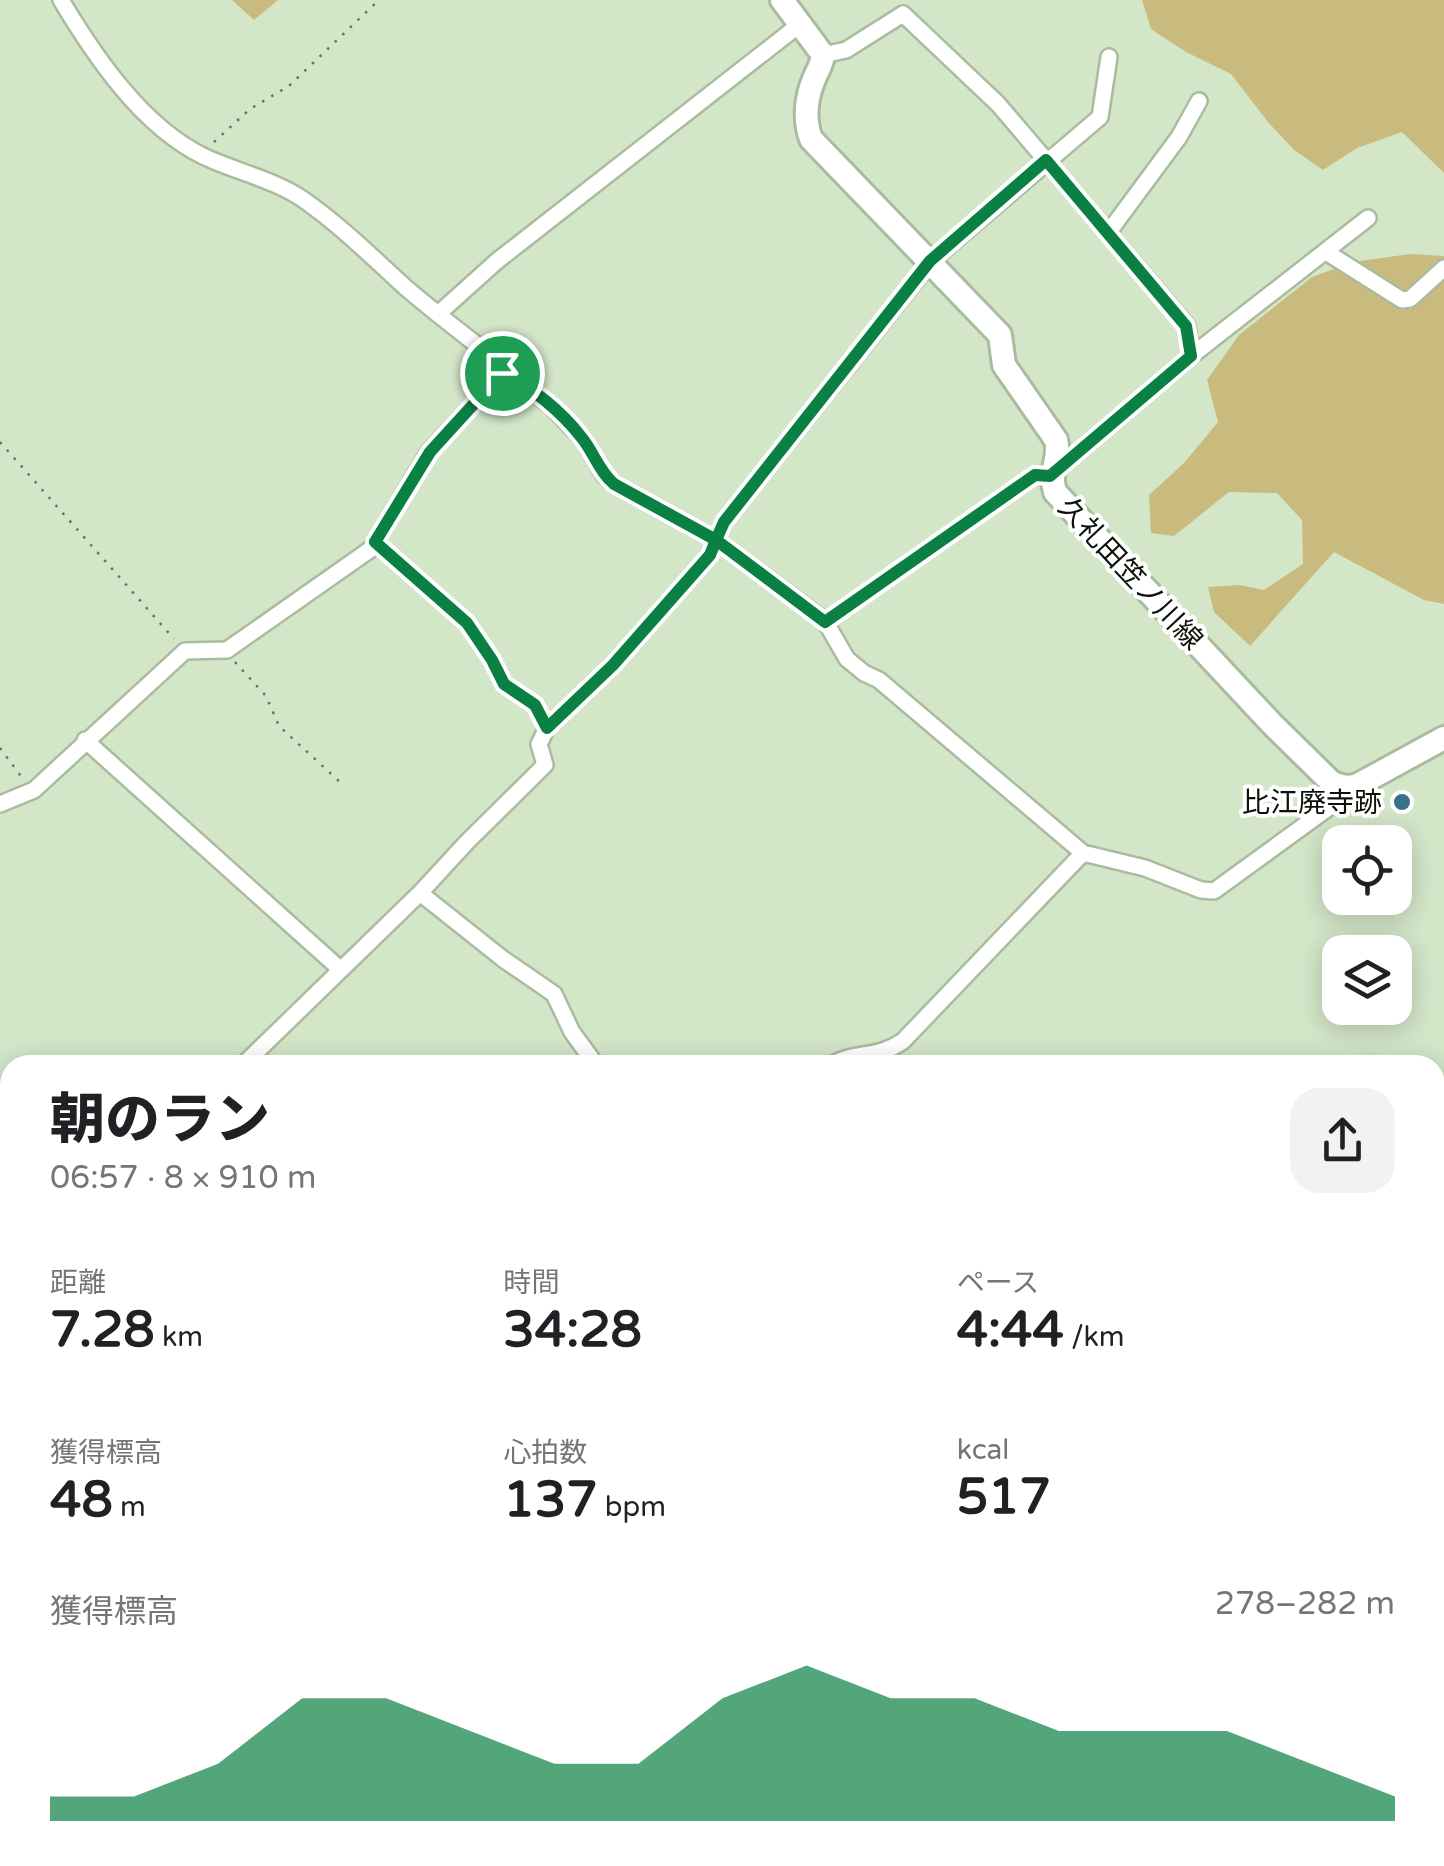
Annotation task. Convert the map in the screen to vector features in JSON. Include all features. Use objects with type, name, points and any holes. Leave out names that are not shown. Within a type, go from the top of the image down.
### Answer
[{"type":"main road","points":[[782,0],[823,55]]},
{"type":"main road","name":"久礼田笠ノ川線","points":[[823,55],[810,88],[806,115],[812,139],[1000,335],[1004,365],[1056,440],[1059,453],[1050,476],[1055,492],[1272,724],[1332,783],[1345,787]]},
{"type":"main road","points":[[1345,787],[1356,786],[1441,744]]},
{"type":"street","points":[[61,0],[133,99],[168,132],[200,154],[298,196],[377,257],[438,314],[494,358],[502,373],[550,406],[584,440],[604,475],[614,484],[716,540],[825,622],[847,659],[879,680],[1083,853],[1214,891],[1338,801],[1345,787]]},
{"type":"street","points":[[823,55],[846,50],[901,7],[972,76],[1186,326],[1191,356]]},
{"type":"street","points":[[438,314],[497,261],[798,24]]},
{"type":"street","points":[[253,1055],[420,894],[545,765],[539,744],[547,728],[613,665],[710,555],[724,522],[930,261],[1100,117],[1109,57]]},
{"type":"street","points":[[1108,233],[1180,137],[1198,102]]},
{"type":"street","points":[[1050,476],[1191,356],[1368,218]]},
{"type":"street","points":[[1326,252],[1402,300],[1410,299],[1444,268]]},
{"type":"street","points":[[0,804],[34,790],[185,651],[224,650],[345,569],[375,542],[430,452],[502,373]]},
{"type":"street","points":[[85,740],[341,970]]},
{"type":"street","points":[[864,1055],[888,1051],[902,1041],[1083,853]]},
{"type":"street","points":[[420,894],[554,994],[572,1032],[589,1055]]},
{"type":"path","points":[[200,154],[250,110],[289,86],[379,0]]},
{"type":"path","points":[[0,442],[185,651]]},
{"type":"path","points":[[825,622],[1035,475],[1050,476]]},
{"type":"path","points":[[375,542],[467,623],[504,684],[535,705],[547,728]]},
{"type":"path","points":[[224,650],[266,696],[279,726],[341,783]]},
{"type":"path","points":[[0,748],[34,790]]},
{"type":"shaded area","points":[[232,0],[278,0],[254,20]]},
{"type":"shaded area","points":[[1142,0],[1444,0],[1444,173],[1402,132],[1357,148],[1323,170],[1294,150],[1231,74],[1151,29]]},
{"type":"shaded area","points":[[1410,254],[1444,256],[1444,604],[1424,600],[1334,552],[1250,646],[1214,612],[1208,587],[1240,585],[1264,590],[1303,564],[1302,520],[1277,493],[1229,492],[1174,536],[1151,533],[1149,495],[1184,463],[1218,422],[1207,380],[1239,335],[1312,277],[1353,262]]},
{"type":"place","name":"比江廃寺跡","points":[[1402,802]]},
{"type":"route","points":[[502,373],[430,452],[375,542],[467,623],[504,684],[535,705],[547,728],[613,665],[710,555],[716,540],[825,622],[976,513],[1035,475],[1050,476],[1191,356],[1186,326],[1046,160],[930,261],[724,522],[716,540],[614,484],[604,475],[584,440],[550,406],[502,373]]}]
